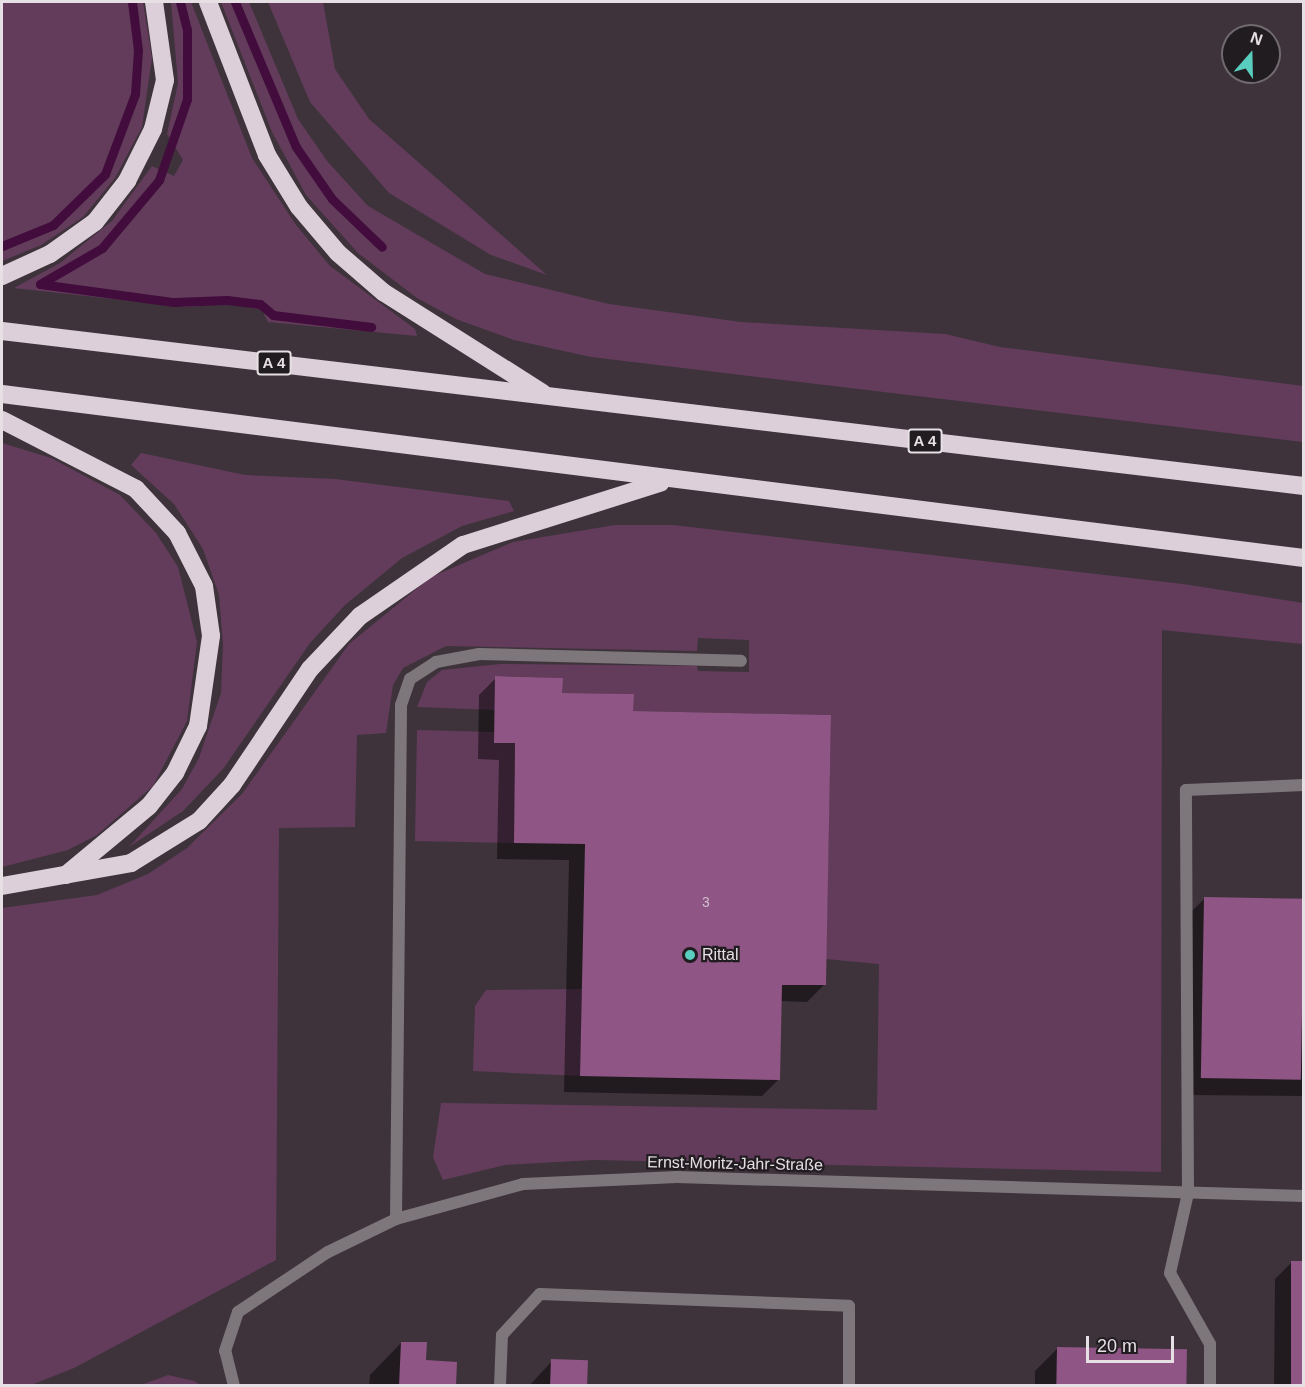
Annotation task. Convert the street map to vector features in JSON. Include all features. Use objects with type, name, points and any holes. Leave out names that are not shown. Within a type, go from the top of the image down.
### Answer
[{"type":"highway","points":[[2,276],[50,254],[95,222],[127,181],[153,129],[165,80],[154,2]]},
{"type":"highway","points":[[208,2],[267,155],[332,245],[383,292],[547,395]]},
{"type":"highway","name":"A 4","points":[[2,331],[1304,486]]},
{"type":"highway","points":[[2,394],[670,480],[1304,558]]},
{"type":"highway","points":[[2,420],[136,489],[177,533],[204,586],[211,636],[198,726],[175,773],[149,806],[66,875]]},
{"type":"highway","points":[[2,886],[131,863],[198,821],[232,785],[310,669],[360,616],[411,578],[463,545],[670,480]]},
{"type":"street","points":[[396,1219],[400,705],[410,679],[436,662],[479,654],[741,661]]},
{"type":"street","points":[[1210,1386],[1210,1344],[1170,1273],[1188,1193],[1186,790],[1304,785]]},
{"type":"street","name":"Ernst-Moritz-Jahr-Straße","points":[[234,1386],[225,1351],[238,1312],[328,1252],[396,1219],[523,1184],[677,1177],[1304,1196]]},
{"type":"street","points":[[500,1386],[502,1335],[540,1294],[849,1306],[849,1386]]},
{"type":"shaded area","points":[[2,2],[143,2],[152,58],[142,127],[115,178],[83,217],[41,245],[2,261]]},
{"type":"shaded area","points":[[171,2],[191,2],[252,158],[296,225],[330,266],[415,329],[417,336],[268,322],[262,310],[230,304],[186,307],[14,288],[60,263],[112,221],[152,166],[174,176],[183,160],[167,134],[178,83]]},
{"type":"shaded area","points":[[221,2],[249,2],[298,119],[327,161],[368,206],[485,274],[609,304],[741,322],[945,334],[1000,347],[1303,386],[1303,442],[591,357],[514,340],[456,319],[417,298],[358,253],[306,195],[272,132]]},
{"type":"shaded area","points":[[268,2],[323,2],[335,69],[369,119],[547,275],[491,255],[389,193],[310,102]]},
{"type":"shaded area","points":[[2,443],[51,458],[120,495],[156,533],[178,567],[197,642],[187,721],[153,786],[97,835],[68,850],[2,867]]},
{"type":"shaded area","points":[[141,453],[245,475],[335,479],[509,501],[514,511],[462,526],[402,558],[345,605],[310,643],[223,769],[183,811],[129,847],[182,789],[199,758],[221,693],[223,645],[219,595],[203,549],[174,504],[131,465]]},
{"type":"shaded area","points":[[615,525],[673,525],[1183,584],[1303,603],[1303,644],[1162,630],[1161,1172],[594,1160],[505,1165],[443,1180],[433,1157],[441,1103],[877,1110],[879,964],[826,959],[831,715],[633,711],[633,694],[562,693],[562,678],[496,676],[495,710],[417,707],[427,682],[442,670],[500,664],[697,666],[698,671],[749,672],[749,640],[698,638],[697,651],[446,646],[403,668],[393,685],[386,733],[357,735],[355,827],[279,828],[276,1260],[74,1368],[31,1385],[2,1385],[2,908],[97,895],[148,874],[187,848],[242,794],[349,644],[431,577],[513,542]]},
{"type":"shaded area","points":[[417,730],[494,732],[494,743],[515,743],[514,843],[415,841]]},
{"type":"shaded area","points":[[582,989],[580,1076],[473,1071],[475,1006],[486,990]]},
{"type":"shaded area","points":[[168,1375],[194,1381],[200,1385],[141,1385]]},
{"type":"building","points":[[495,676],[563,678],[562,693],[634,694],[633,711],[831,715],[826,985],[782,985],[780,1080],[580,1076],[585,844],[514,843],[515,743],[494,743]]},
{"type":"building","points":[[1204,897],[1304,899],[1301,1080],[1201,1078]]},
{"type":"building","points":[[1291,1261],[1304,1261],[1304,1386],[1291,1386]]},
{"type":"building","points":[[401,1342],[427,1342],[426,1360],[457,1362],[456,1386],[399,1386]]},
{"type":"building","points":[[1057,1347],[1187,1349],[1186,1386],[1056,1386]]},
{"type":"building","points":[[551,1359],[588,1360],[587,1386],[550,1386]]},
{"type":"waterway","points":[[2,246],[53,225],[105,174],[135,94],[138,50],[132,2]]},
{"type":"waterway","points":[[40,284],[102,248],[159,180],[187,99],[187,30],[180,2]]},
{"type":"waterway","points":[[235,2],[296,147],[332,199],[382,247]]},
{"type":"waterway","points":[[40,284],[174,302],[227,300],[260,304],[273,315],[371,327]]},
{"type":"place","name":"Rittal","points":[[690,955]]}]
